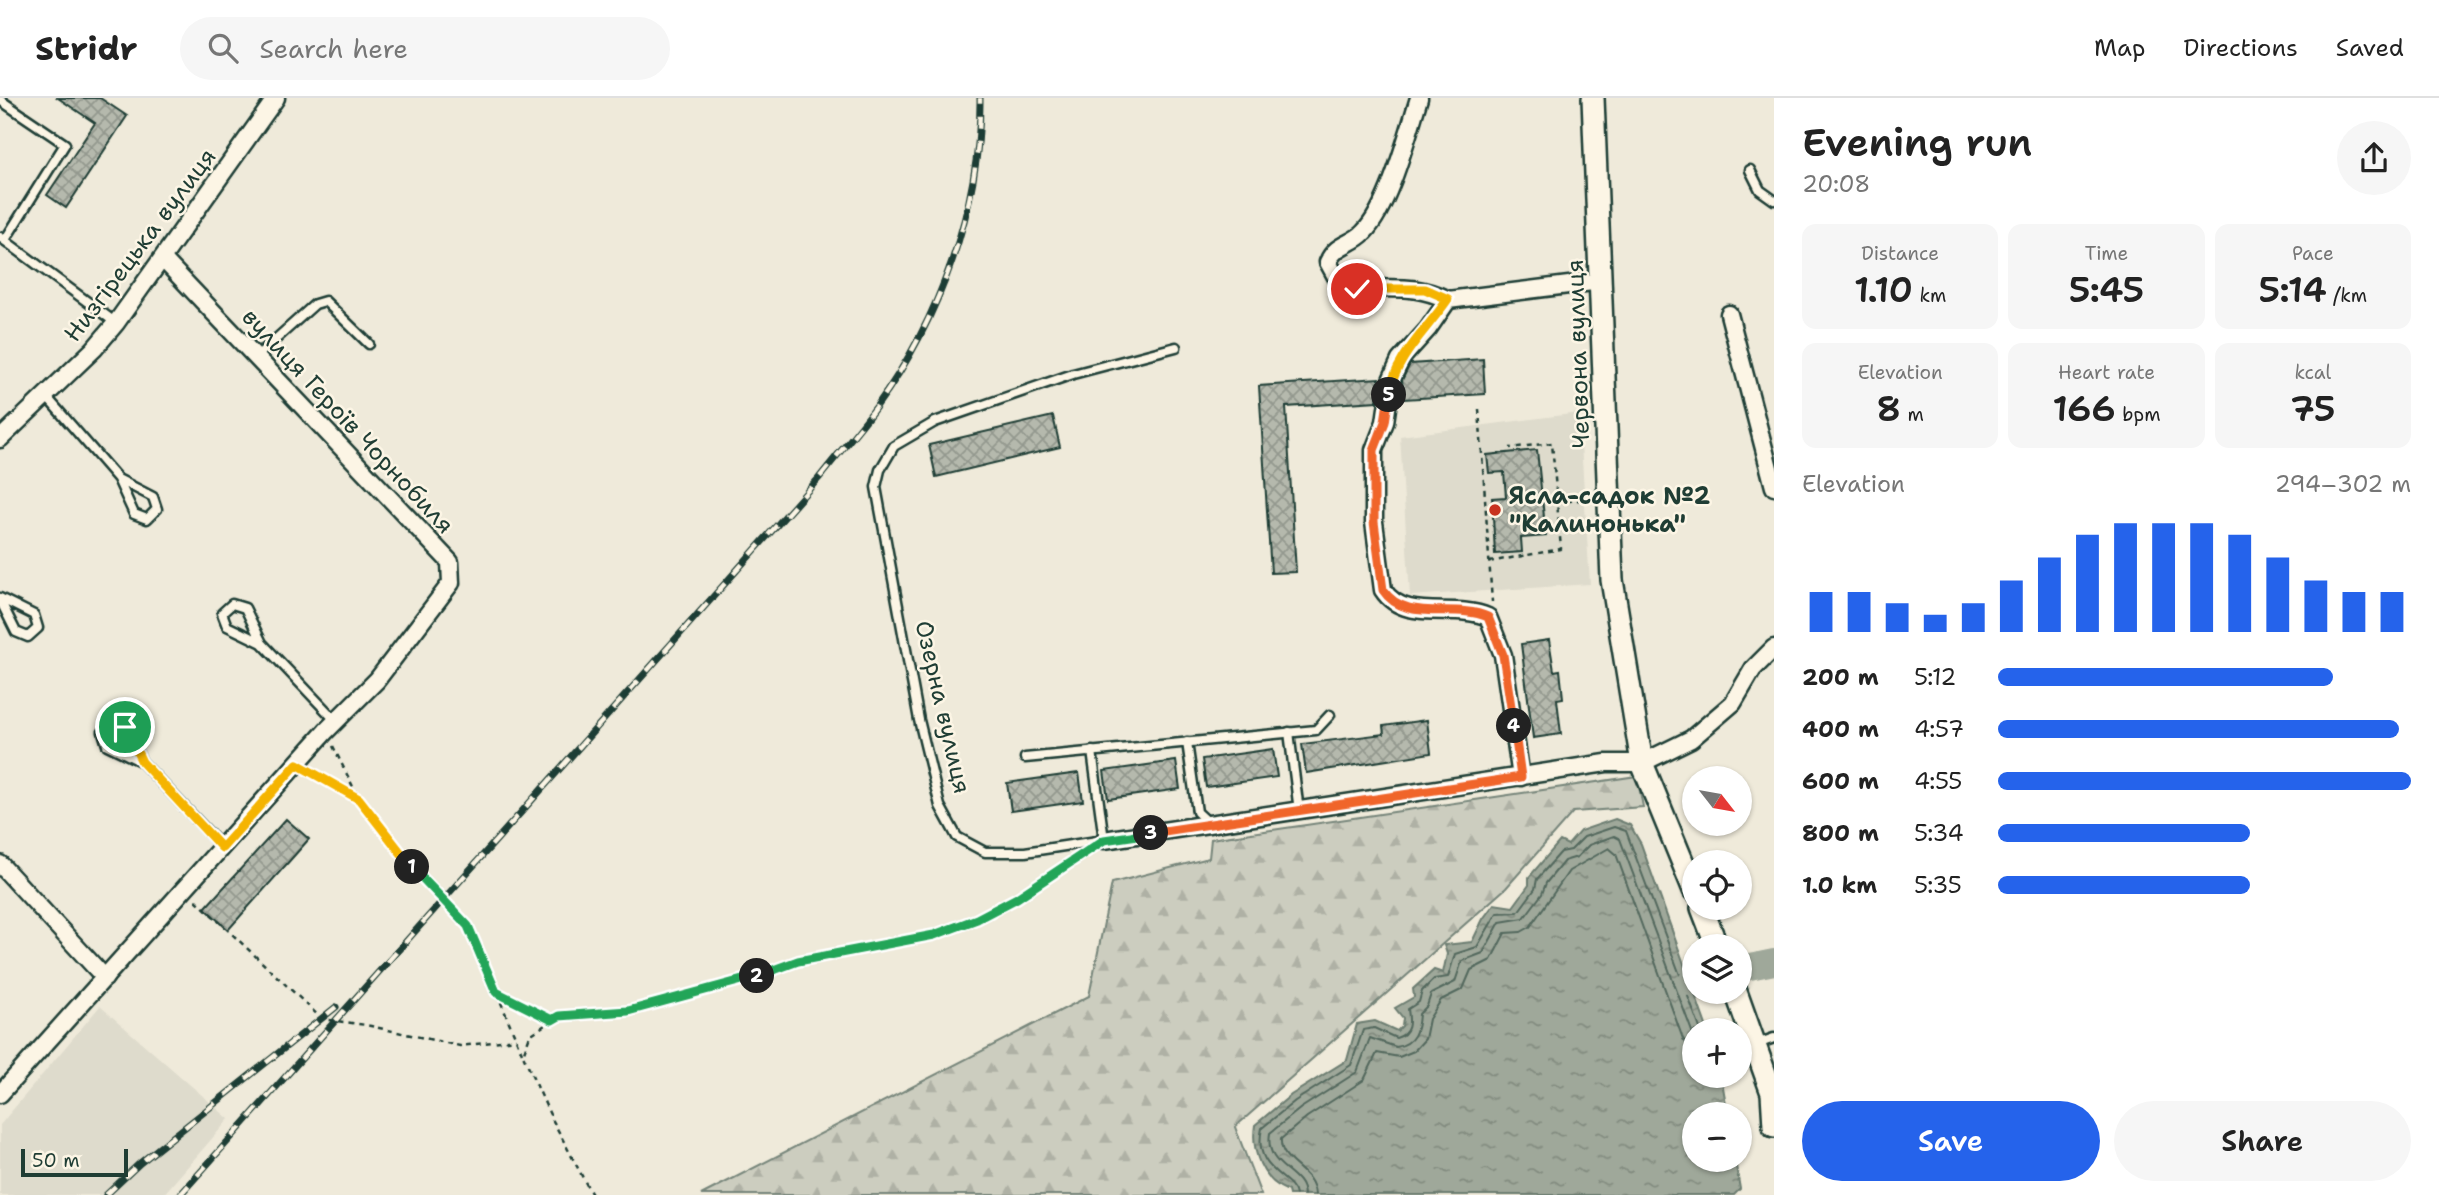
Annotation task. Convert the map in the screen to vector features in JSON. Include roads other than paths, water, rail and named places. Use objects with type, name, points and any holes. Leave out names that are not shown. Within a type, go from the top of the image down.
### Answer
[{"type":"main road","name":"Червона вулиця","points":[[1593,98],[1612,580],[1642,762],[1682,860]]},
{"type":"main road","points":[[1743,1004],[1765,1041],[1774,1126]]},
{"type":"street","name":"Низгірецька вулиця","points":[[0,439],[94,349],[116,323],[276,98]]},
{"type":"street","points":[[1419,98],[1387,192],[1365,232],[1339,245],[1328,262],[1339,284],[1357,289],[1425,289],[1448,299],[1601,281]]},
{"type":"street","name":"вулиця Героїв Чорнобиля","points":[[0,1094],[331,726],[376,680],[452,583],[450,562],[163,259]]},
{"type":"street","points":[[1448,299],[1428,329],[1400,360],[1391,380],[1385,422],[1374,450],[1374,522],[1383,590],[1389,599],[1403,608],[1470,611],[1488,617],[1494,626],[1503,655],[1521,777]]},
{"type":"street","points":[[1729,314],[1774,487]]},
{"type":"street","points":[[1642,762],[1690,739],[1733,703],[1753,668],[1774,648]]},
{"type":"street","name":"Озерна вулиця","points":[[1104,840],[1606,763],[1642,762]]},
{"type":"street","points":[[0,864],[105,978]]},
{"type":"lane","points":[[0,100],[65,144],[3,238],[116,323]]},
{"type":"lane","points":[[1750,170],[1760,190],[1774,200]]},
{"type":"lane","points":[[257,356],[315,304],[325,300],[369,344]]},
{"type":"lane","name":"Озерна вулиця","points":[[1104,840],[1025,852],[985,852],[957,837],[940,806],[919,720],[876,488],[880,470],[894,446],[935,422],[1073,374],[1176,347]]},
{"type":"lane","points":[[45,395],[118,479],[134,514],[147,519],[157,509],[153,497],[118,479]]},
{"type":"lane","points":[[0,599],[34,615],[38,628],[28,637],[16,632],[0,599]]},
{"type":"lane","points":[[262,643],[227,626],[222,613],[232,604],[245,608],[262,643],[331,726]]},
{"type":"lane","points":[[1025,758],[1316,730],[1330,715]]},
{"type":"lane","points":[[142,762],[107,745],[103,732],[112,723],[125,727],[142,762],[222,848]]},
{"type":"lane","points":[[1289,732],[1299,811]]},
{"type":"lane","points":[[1187,742],[1198,812],[1210,824]]},
{"type":"lane","points":[[1091,751],[1104,840]]},
{"type":"water","points":[[1615,819],[1630,825],[1641,844],[1682,958],[1682,1004],[1698,1004],[1703,1018],[1682,1018],[1682,1088],[1723,1088],[1726,1102],[1682,1102],[1682,1172],[1737,1172],[1740,1189],[1734,1195],[1289,1195],[1288,1191],[1271,1180],[1257,1155],[1255,1125],[1291,1095],[1347,1060],[1357,1024],[1375,1021],[1397,1031],[1402,1026],[1403,1018],[1395,1008],[1414,997],[1413,989],[1434,970],[1443,973],[1447,954],[1444,945],[1472,942],[1494,904],[1513,907],[1529,885],[1529,877],[1560,841],[1568,845],[1580,831]]},
{"type":"waterway","points":[[1752,967],[1774,962]]},
{"type":"railway","points":[[180,1195],[819,478],[876,407],[919,338],[952,261],[973,180],[980,98]]},
{"type":"railway","points":[[106,1195],[140,1163],[336,1007]]},
{"type":"place","name":"Ясла-садок №2 \"Калинонька\"","points":[[1495,510]]}]
